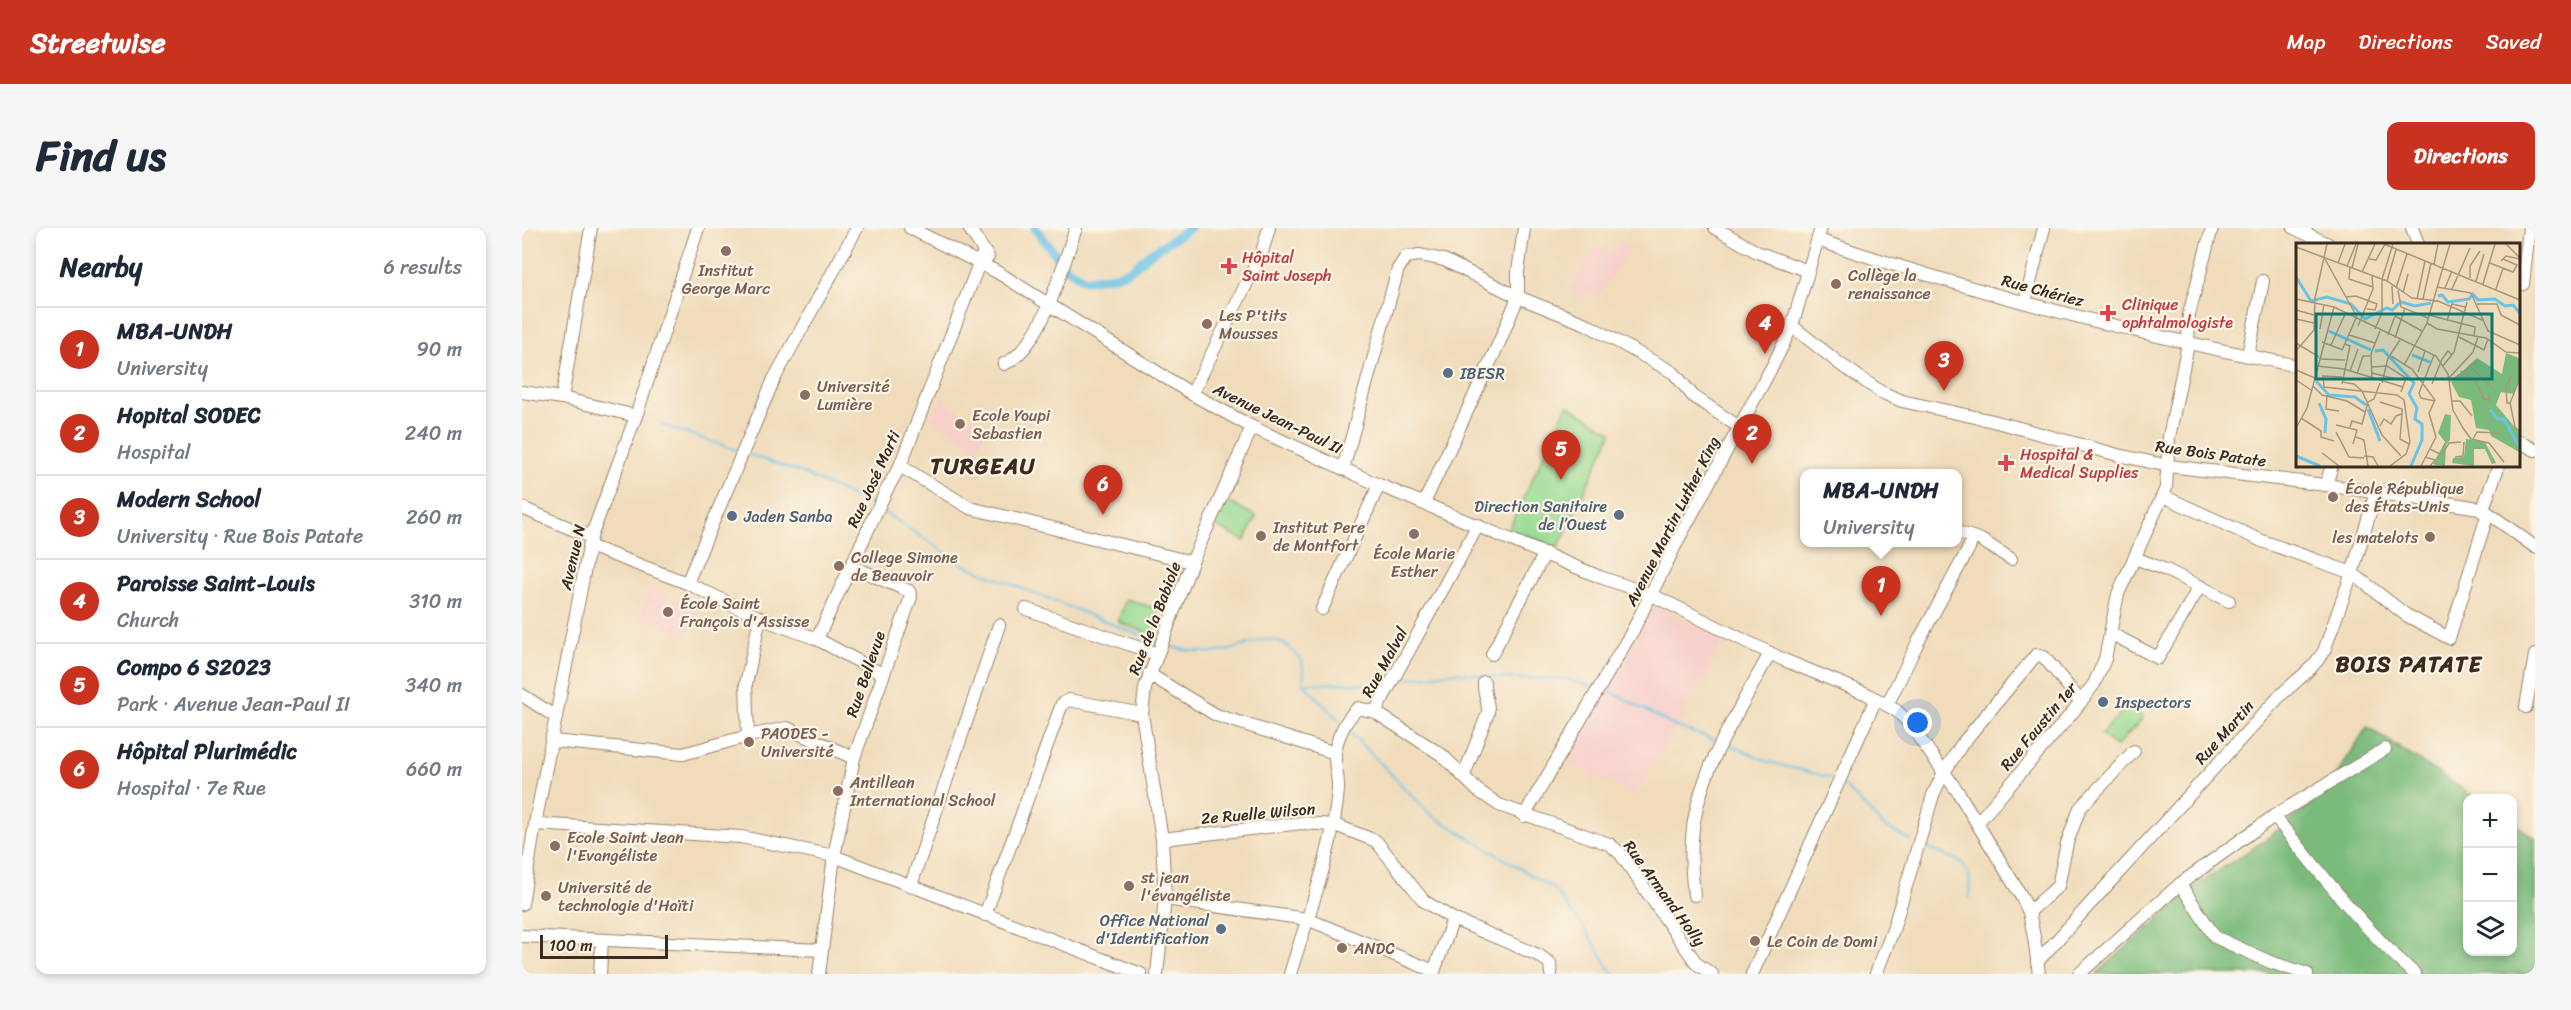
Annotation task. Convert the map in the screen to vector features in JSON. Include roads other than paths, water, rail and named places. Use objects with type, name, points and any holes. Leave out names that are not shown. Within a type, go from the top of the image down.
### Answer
[{"type":"street","points":[[562,398],[591,228]]},
{"type":"street","name":"Avenue N","points":[[522,904],[535,824],[553,741],[590,541],[636,416],[698,228]]},
{"type":"street","points":[[687,583],[774,379],[857,228]]},
{"type":"street","name":"Avenue Jean-Paul II","points":[[910,228],[982,256],[997,272],[1192,394],[1252,427],[1379,485],[1652,595],[1770,653],[1881,702],[1908,722],[1978,822],[2028,912],[2038,968]]},
{"type":"street","points":[[969,228],[982,256]]},
{"type":"street","points":[[1004,364],[1018,356],[1033,337],[1049,303],[1076,228]]},
{"type":"street","points":[[1192,394],[1262,252],[1269,228]]},
{"type":"street","points":[[1424,503],[1499,343],[1518,297],[1524,228]]},
{"type":"street","points":[[1715,228],[1757,252],[1808,271]]},
{"type":"street","points":[[2025,302],[2044,228]]},
{"type":"street","name":"Rue Faustin 1er","points":[[1978,822],[2081,702],[2097,678],[2105,659],[2115,603],[2163,495],[2169,466],[2169,437],[2188,344],[2189,314],[2212,228]]},
{"type":"street","points":[[2294,228],[2326,243]]},
{"type":"street","points":[[2412,228],[2418,243]]},
{"type":"street","points":[[2526,284],[2529,228]]},
{"type":"street","name":"Avenue Martin Luther King","points":[[1524,816],[1652,595],[1679,538],[1792,326],[1819,234]]},
{"type":"street","name":"Rue Chériez","points":[[1819,234],[1924,276],[2188,344],[2296,366]]},
{"type":"street","points":[[1343,469],[1398,269],[1406,257],[1420,255],[1444,260],[1518,297],[1586,324],[1674,373],[1693,396],[1739,427]]},
{"type":"street","name":"Rue José Marti","points":[[817,639],[886,490],[900,466],[982,256]]},
{"type":"street","points":[[2248,356],[2263,281]]},
{"type":"street","name":"Rue Bois Patate","points":[[1792,326],[1839,364],[1881,392],[1902,401],[2169,466],[2376,492],[2485,512],[2535,547]]},
{"type":"street","points":[[522,392],[562,398],[636,416]]},
{"type":"street","name":"Rue de la Babiole","points":[[1157,974],[1165,899],[1162,839],[1142,714],[1149,674],[1192,562],[1252,427]]},
{"type":"street","points":[[2520,442],[2535,450]]},
{"type":"street","points":[[900,466],[970,508],[1192,562]]},
{"type":"street","points":[[2326,485],[2332,466]]},
{"type":"street","points":[[2163,495],[2262,541],[2352,573],[2406,615],[2449,638],[2499,466]]},
{"type":"street","points":[[1322,609],[1379,485]]},
{"type":"street","name":"Rue Martin","points":[[2038,968],[2277,699],[2309,672],[2324,651],[2352,573],[2376,492]]},
{"type":"street","points":[[522,508],[760,618],[817,639],[882,674]]},
{"type":"street","name":"Rue Malval","points":[[1290,974],[1335,825],[1339,786],[1335,753],[1341,733],[1349,716],[1358,708],[1375,712],[1478,525]]},
{"type":"street","points":[[1962,534],[1981,540],[2011,559]]},
{"type":"street","points":[[1752,974],[1881,702],[1918,642],[1969,548],[1971,538]]},
{"type":"street","points":[[1492,654],[1545,553]]},
{"type":"street","points":[[2135,558],[2229,601]]},
{"type":"street","name":"Rue Bellevue","points":[[819,974],[834,856],[854,758],[911,594],[851,566]]},
{"type":"street","points":[[2110,633],[2158,658],[2200,586]]},
{"type":"street","points":[[1026,609],[1160,647]]},
{"type":"street","points":[[748,735],[746,684],[760,618]]},
{"type":"street","points":[[911,885],[999,625]]},
{"type":"street","points":[[1694,895],[1690,861],[1694,823],[1705,781],[1770,653]]},
{"type":"street","points":[[1876,974],[1893,930],[1933,795],[1962,744],[2036,656],[2044,657],[2081,702]]},
{"type":"street","points":[[2526,707],[2535,656]]},
{"type":"street","points":[[1149,674],[1216,715],[1335,753]]},
{"type":"street","points":[[1464,775],[1488,713],[1484,682]]},
{"type":"street","points":[[522,695],[556,717]]},
{"type":"street","points":[[985,915],[1062,704],[1069,700],[1142,714]]},
{"type":"street","name":"Rue Armand Holly","points":[[1375,712],[1442,755],[1477,790],[1499,805],[1524,816],[1601,840],[1620,853],[1679,942],[1697,964],[1712,974]]},
{"type":"street","points":[[553,741],[682,754],[748,735],[787,728],[854,758]]},
{"type":"street","points":[[2079,974],[2180,884],[2274,816],[2385,749]]},
{"type":"street","points":[[2028,912],[2058,886],[2067,843],[2080,808],[2134,751]]},
{"type":"street","points":[[2274,816],[2344,901],[2394,955],[2415,974]]},
{"type":"street","name":"2e Ruelle Wilson","points":[[1162,839],[1302,823],[1335,825],[1376,841],[1424,901],[1453,919],[1538,955],[1550,963],[1551,974]]},
{"type":"street","points":[[535,824],[741,837],[834,856],[1141,974]]},
{"type":"street","points":[[2180,884],[2216,937],[2270,962],[2307,974]]},
{"type":"street","points":[[1165,899],[1307,919],[1434,973],[1453,919]]},
{"type":"street","points":[[522,936],[821,950]]},
{"type":"street","points":[[600,974],[602,940]]},
{"type":"waterway","points":[[1035,228],[1066,268],[1085,280],[1115,276],[1131,270],[1149,254],[1190,228]]},
{"type":"waterway","points":[[662,425],[739,451]]},
{"type":"waterway","points":[[747,454],[800,472],[875,507]]},
{"type":"waterway","points":[[882,511],[964,565],[1157,642]]},
{"type":"waterway","points":[[1166,645],[1190,651],[1216,652],[1228,651],[1267,639],[1276,640],[1286,645],[1301,660],[1304,671],[1303,683]]},
{"type":"waterway","points":[[1399,680],[1455,672],[1502,678],[1565,679],[1592,687]]},
{"type":"waterway","points":[[1303,683],[1374,684],[1387,682]]},
{"type":"waterway","points":[[1303,683],[1340,721]]},
{"type":"waterway","points":[[1608,690],[1674,726],[1718,741]]},
{"type":"waterway","points":[[1348,730],[1430,814],[1554,889],[1588,934],[1613,974]]},
{"type":"waterway","points":[[1726,743],[1769,762],[1831,778]]},
{"type":"waterway","points":[[1843,785],[1885,827],[1912,841]]},
{"type":"waterway","points":[[1922,846],[1962,862],[1970,879],[1969,898]]},
{"type":"place","name":"Institut George Marc","points":[[726,251]]},
{"type":"place","name":"Hôpital Saint Joseph","points":[[1229,266]]},
{"type":"place","name":"Collège la renaissance","points":[[1836,284]]},
{"type":"place","name":"Clinique ophtalmologiste","points":[[2108,313]]},
{"type":"place","name":"Les P'tits Mousses","points":[[1207,324]]},
{"type":"place","name":"Paroisse Saint-Louis","points":[[1765,354]]},
{"type":"place","name":"IBESR","points":[[1448,373]]},
{"type":"place","name":"Modern School","points":[[1944,391]]},
{"type":"place","name":"Université Lumière","points":[[805,395]]},
{"type":"place","name":"Ecole Youpi Sebastien","points":[[960,424]]},
{"type":"place","name":"Hospital & Medical Supplies","points":[[2006,463]]},
{"type":"place","name":"Hopital SODEC","points":[[1752,464]]},
{"type":"place","name":"Compo 6 S2023","points":[[1561,480]]},
{"type":"place","name":"École République des États-Unis","points":[[2333,497]]},
{"type":"place","name":"Hôpital Plurimédic","points":[[1103,515]]},
{"type":"place","name":"Direction Sanitaire de l’Ouest","points":[[1619,515]]},
{"type":"place","name":"Jaden Sanba","points":[[732,516]]},
{"type":"place","name":"École Marie Esther","points":[[1414,534]]},
{"type":"place","name":"Institut Pere de Montfort","points":[[1261,536]]},
{"type":"place","name":"les matelots","points":[[2430,537]]},
{"type":"place","name":"College Simone de Beauvoir","points":[[839,566]]},
{"type":"place","name":"École Saint François d'Assisse","points":[[668,612]]},
{"type":"place","name":"MBA-UNDH","points":[[1881,616]]},
{"type":"place","name":"Inspectors","points":[[2103,702]]},
{"type":"place","name":"PAODES - Université","points":[[749,742]]},
{"type":"place","name":"Antillean International School","points":[[838,791]]},
{"type":"place","name":"Ecole Saint Jean l'Evangéliste","points":[[555,846]]},
{"type":"place","name":"st jean l'évangéliste","points":[[1129,886]]},
{"type":"place","name":"Université de technologie d'Haïti","points":[[546,896]]},
{"type":"place","name":"Office National d'Identification","points":[[1221,929]]},
{"type":"place","name":"Le Coin de Domi","points":[[1755,941]]},
{"type":"place","name":"ANDC","points":[[1342,948]]},
{"type":"district","name":"TURGEAU","points":[[983,466]]},
{"type":"district","name":"BOIS PATATE","points":[[2409,664]]}]
